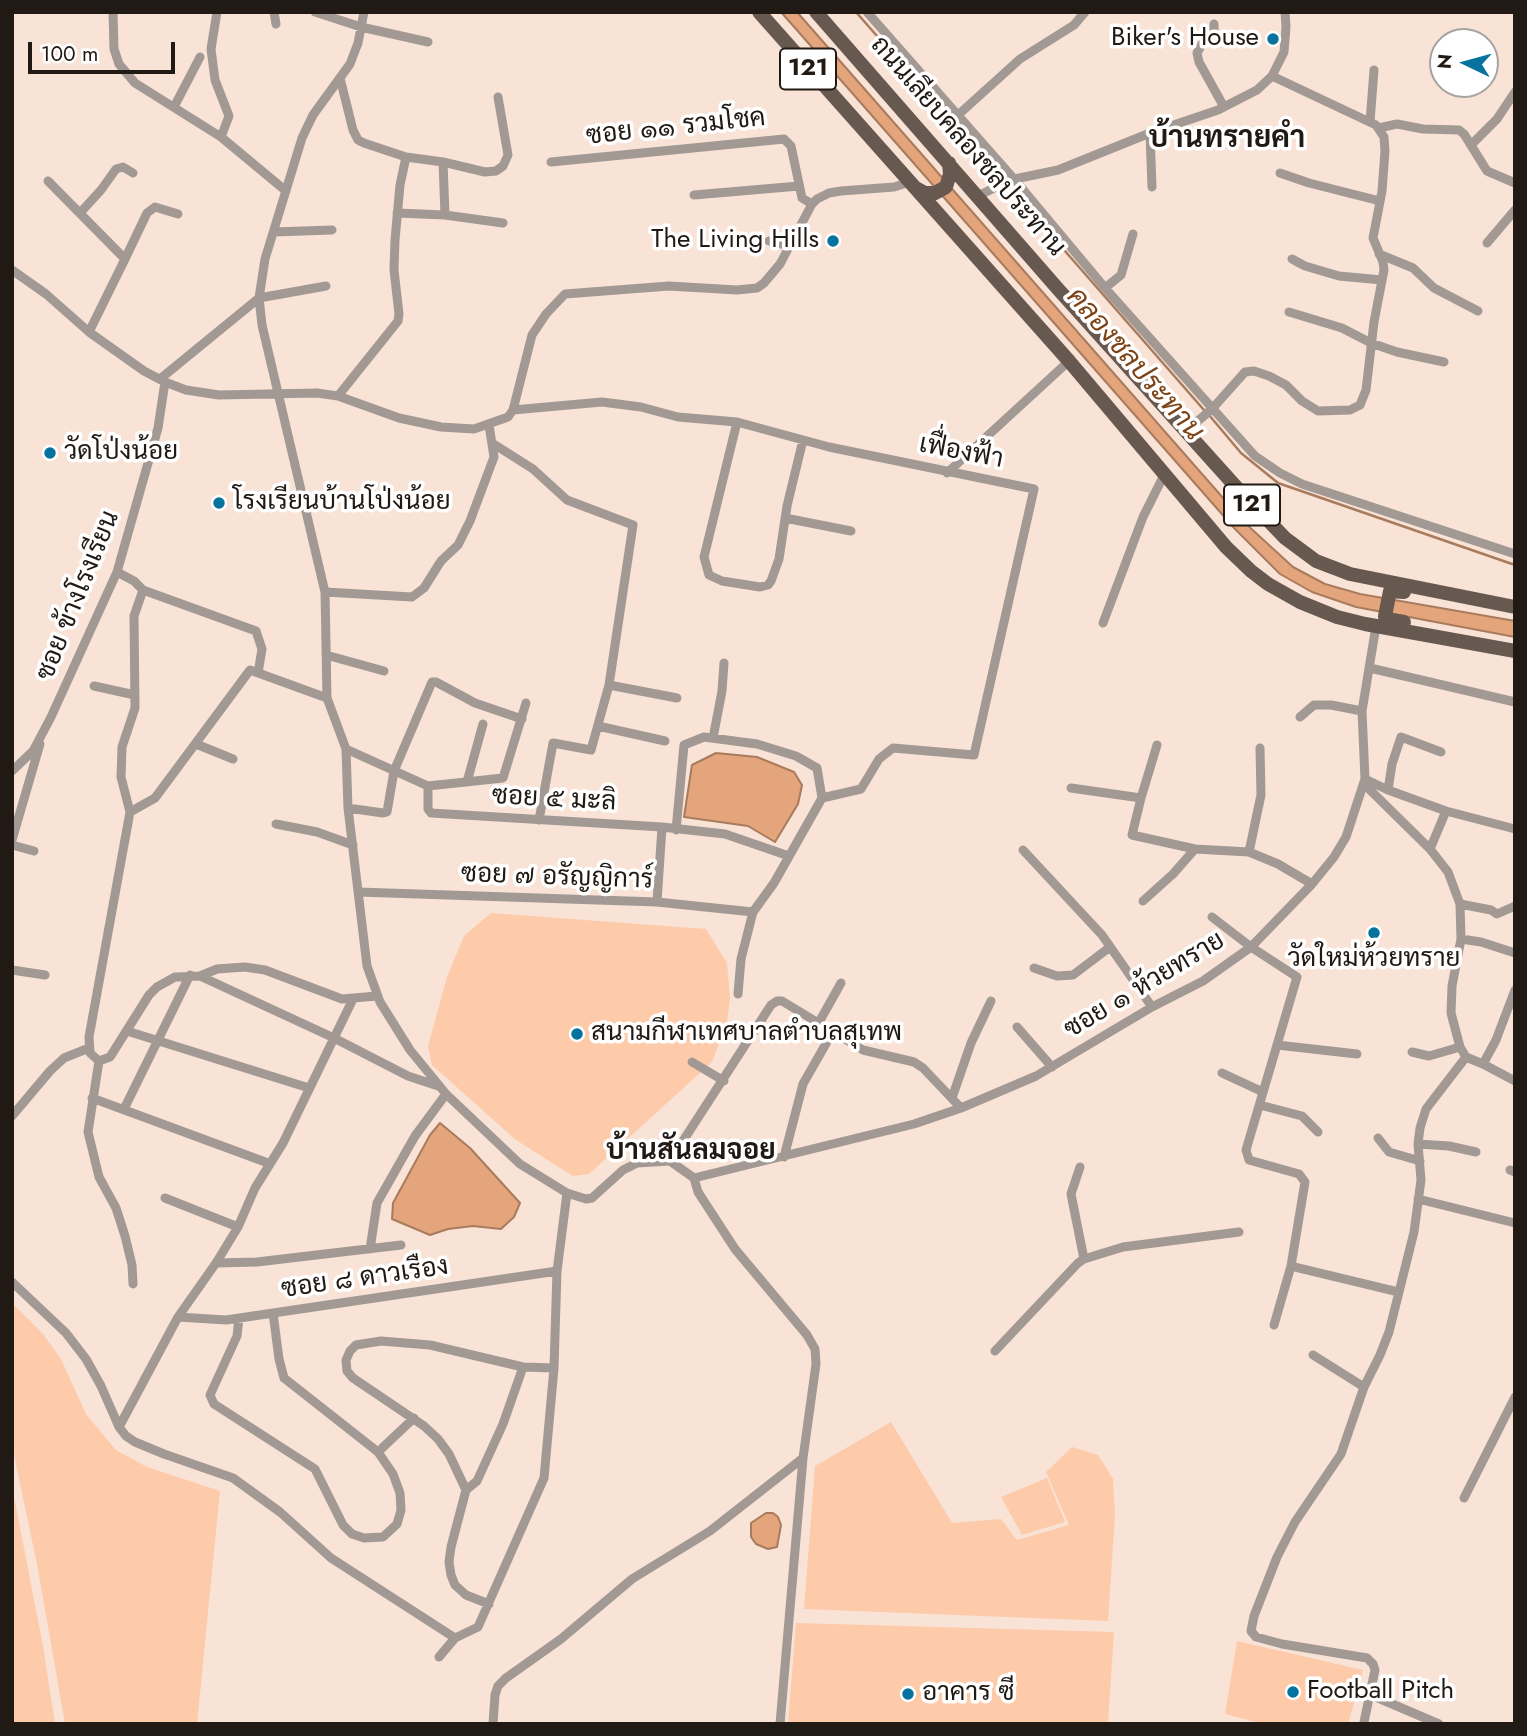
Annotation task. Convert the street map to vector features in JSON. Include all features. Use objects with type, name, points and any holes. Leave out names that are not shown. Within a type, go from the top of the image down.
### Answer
[{"type":"main road","name":"121","points":[[759,12],[943,214],[1164,475],[1227,547],[1251,570],[1268,584],[1300,603],[1337,617],[1380,619],[1469,643],[1515,651]]},
{"type":"main road","name":"ถนนเลียบคลองชลประทาน","points":[[816,12],[949,168],[1265,519],[1293,545],[1316,561],[1350,575],[1515,607]]},
{"type":"main road","points":[[918,188],[935,193],[946,187],[949,168]]},
{"type":"main road","points":[[943,214],[944,195],[954,187],[971,191]]},
{"type":"main road","points":[[1316,561],[1331,575],[1385,592],[1394,590],[1482,602]]},
{"type":"main road","points":[[1380,619],[1385,592]]},
{"type":"street","points":[[113,12],[114,49],[120,64],[135,83],[221,137],[285,191]]},
{"type":"street","points":[[216,12],[211,50],[215,80],[229,116],[221,137]]},
{"type":"street","points":[[274,12],[276,24]]},
{"type":"street","points":[[315,12],[361,27],[428,42]]},
{"type":"street","points":[[365,12],[350,64],[313,115],[302,138],[265,259],[259,298],[262,325],[324,592],[327,698],[346,749],[348,808],[368,966],[377,996],[410,1050],[443,1090],[520,1164],[567,1193],[592,1198],[623,1170],[637,1163],[670,1161],[694,1178],[698,1192],[735,1249],[807,1335],[815,1349],[816,1364],[803,1458],[780,1724]]},
{"type":"street","points":[[867,12],[1211,411],[1255,456],[1291,478],[1515,555]]},
{"type":"street","points":[[958,115],[1020,59],[1074,25],[1086,12]]},
{"type":"street","points":[[971,191],[1058,170],[1224,107],[1257,90],[1272,76],[1284,52],[1285,12]]},
{"type":"street","points":[[1214,24],[1214,33],[1197,53],[1199,62],[1224,107]]},
{"type":"street","points":[[174,107],[200,57]]},
{"type":"street","points":[[1370,122],[1374,70]]},
{"type":"street","points":[[1187,430],[1211,411],[1245,372],[1254,371],[1286,385],[1302,401],[1318,411],[1350,410],[1360,405],[1366,390],[1382,280],[1383,261],[1373,238],[1380,201],[1384,137],[1379,128],[1370,122],[1272,76]]},
{"type":"street","points":[[340,78],[354,130],[364,144],[406,156],[485,172],[496,171],[503,166],[508,155],[498,97]]},
{"type":"street","points":[[1471,145],[1497,119],[1515,92]]},
{"type":"street","points":[[1379,128],[1397,124],[1423,129],[1452,128],[1464,134],[1486,171],[1515,183]]},
{"type":"street","points":[[1150,133],[1152,187]]},
{"type":"street","name":"ซอย ๑๑ รวมโชค","points":[[551,162],[783,139],[791,146],[802,198],[812,204]]},
{"type":"street","points":[[338,396],[398,321],[394,270],[397,213],[406,156]]},
{"type":"street","points":[[443,162],[445,215]]},
{"type":"street","points":[[80,214],[116,169],[123,167],[133,173]]},
{"type":"street","points":[[1280,173],[1380,201]]},
{"type":"street","points":[[48,181],[125,259]]},
{"type":"street","points":[[694,195],[799,186]]},
{"type":"street","points":[[14,274],[46,294],[89,332],[144,370],[186,390],[219,396],[338,396],[399,418],[441,427],[474,429],[508,417],[513,410],[532,335],[565,293],[669,286],[737,290],[757,288],[780,264],[812,204],[829,193],[894,187],[918,188]]},
{"type":"street","points":[[89,332],[143,220],[151,209],[159,207],[178,214]]},
{"type":"street","points":[[1487,243],[1515,210]]},
{"type":"street","points":[[397,213],[445,215],[503,223]]},
{"type":"street","points":[[274,232],[332,230]]},
{"type":"street","points":[[1105,288],[1121,275],[1133,234]]},
{"type":"street","points":[[769,241],[789,246]]},
{"type":"street","points":[[1379,254],[1413,268],[1434,288],[1478,311]]},
{"type":"street","points":[[1292,259],[1305,266],[1339,276],[1382,280]]},
{"type":"street","points":[[163,381],[259,298],[326,286]]},
{"type":"street","points":[[1289,312],[1342,328],[1371,344],[1444,362]]},
{"type":"street","points":[[947,473],[1069,361]]},
{"type":"street","name":"ซอย ข้างโรงเรียน","points":[[12,771],[33,751],[117,572],[158,428],[163,381]]},
{"type":"street","name":"เฟื่องฟ้า","points":[[513,410],[602,402],[641,407],[678,417],[737,422],[947,473],[1034,489],[974,755],[893,748],[879,759],[861,789],[822,798]]},
{"type":"street","points":[[737,422],[704,556],[709,575],[722,582],[760,587],[768,585],[774,577],[803,440]]},
{"type":"street","points":[[324,592],[412,597],[424,588],[441,561],[458,545],[470,521],[494,457],[489,425]]},
{"type":"street","points":[[492,443],[533,469],[567,500],[633,525],[609,685],[592,750],[553,743],[539,820]]},
{"type":"street","points":[[1103,622],[1139,527],[1164,475]]},
{"type":"street","points":[[785,518],[851,531]]},
{"type":"street","points":[[117,572],[134,581],[143,590],[256,631],[262,649],[258,673]]},
{"type":"street","points":[[143,590],[134,616],[133,715],[122,747],[121,777],[130,812],[89,1037],[93,1058],[99,1061],[110,1057],[149,995],[175,977],[245,967],[265,970],[342,999],[377,996]]},
{"type":"street","name":"ซอย ๑ ห้วยทราย","points":[[694,1178],[914,1125],[961,1108],[1036,1076],[1152,1007],[1203,981],[1251,947],[1312,884],[1335,857],[1346,837],[1365,782],[1362,711],[1380,619]]},
{"type":"street","points":[[326,655],[384,671]]},
{"type":"street","points":[[713,738],[724,663]]},
{"type":"street","points":[[1370,668],[1515,702]]},
{"type":"street","points":[[130,812],[155,798],[250,670],[327,698]]},
{"type":"street","points":[[348,808],[386,813],[394,771],[432,682],[475,703],[522,719]]},
{"type":"street","points":[[609,685],[677,698]]},
{"type":"street","points":[[94,686],[135,695]]},
{"type":"street","points":[[346,749],[428,786],[503,778],[526,703]]},
{"type":"street","points":[[1300,717],[1314,705],[1331,705],[1362,711]]},
{"type":"street","points":[[467,782],[483,724]]},
{"type":"street","points":[[598,726],[665,741]]},
{"type":"street","points":[[34,851],[12,843],[44,729]]},
{"type":"street","points":[[676,830],[684,745],[704,737],[757,744],[796,756],[817,768],[822,798],[753,912],[741,958],[738,995]]},
{"type":"street","points":[[1388,790],[1392,764],[1401,737],[1441,752]]},
{"type":"street","points":[[196,744],[233,760]]},
{"type":"street","points":[[1157,745],[1140,798],[1132,835],[1195,849],[1249,852],[1278,864],[1312,884]]},
{"type":"street","points":[[1249,852],[1261,795],[1260,748]]},
{"type":"street","points":[[1365,782],[1446,811],[1515,829]]},
{"type":"street","points":[[1365,782],[1430,849],[1448,872],[1460,904],[1461,939],[1452,986],[1451,1013],[1460,1047],[1466,1057],[1515,1081]]},
{"type":"street","name":"ซอย ๕ มะลิ","points":[[428,786],[428,809],[431,813],[662,827],[725,834],[789,856]]},
{"type":"street","points":[[1071,788],[1140,798]]},
{"type":"street","points":[[1430,849],[1446,811]]},
{"type":"street","points":[[276,824],[317,832],[353,845]]},
{"type":"street","points":[[657,902],[662,827]]},
{"type":"street","points":[[1143,901],[1173,874],[1195,849]]},
{"type":"street","points":[[1023,850],[1102,934],[1152,1007]]},
{"type":"street","name":"ซอย ๗ อรัญญิการ์","points":[[358,892],[657,902],[753,912]]},
{"type":"street","points":[[1460,904],[1491,910],[1497,914],[1515,905]]},
{"type":"street","points":[[1212,917],[1297,977],[1246,1150],[1249,1160],[1299,1174],[1305,1182],[1291,1266],[1273,1325]]},
{"type":"street","points":[[1461,939],[1481,942],[1515,953]]},
{"type":"street","points":[[1034,968],[1069,976],[1077,973],[1110,947]]},
{"type":"street","points":[[12,970],[45,975]]},
{"type":"street","points":[[195,976],[443,1090]]},
{"type":"street","points":[[124,1109],[156,1041],[195,976]]},
{"type":"street","points":[[818,1024],[841,984]]},
{"type":"street","points":[[1483,1064],[1496,1040],[1515,990]]},
{"type":"street","points":[[119,1427],[178,1317],[216,1264],[238,1227],[268,1163],[283,1143],[353,999]]},
{"type":"street","points":[[670,1161],[777,1001],[782,1001],[863,1050],[914,1062],[961,1108]]},
{"type":"street","points":[[952,1098],[971,1043],[991,1001]]},
{"type":"street","points":[[1017,1027],[1052,1067]]},
{"type":"street","points":[[127,1031],[309,1088]]},
{"type":"street","points":[[784,1157],[803,1084],[832,1033]]},
{"type":"street","points":[[1277,1045],[1357,1054]]},
{"type":"street","points":[[1412,1052],[1429,1056],[1460,1047]]},
{"type":"street","points":[[12,1115],[64,1058],[89,1048]]},
{"type":"street","points":[[1364,1722],[1375,1670],[1367,1658],[1282,1644],[1256,1637],[1251,1631],[1276,1557],[1295,1522],[1341,1454],[1364,1387],[1385,1343],[1414,1232],[1421,1180],[1418,1144],[1426,1109],[1466,1057]]},
{"type":"street","points":[[99,1061],[88,1132],[99,1177],[116,1208],[125,1236],[133,1284]]},
{"type":"street","points":[[692,1062],[724,1082]]},
{"type":"street","points":[[1222,1073],[1264,1092]]},
{"type":"street","points":[[370,1249],[377,1203],[443,1090]]},
{"type":"street","points":[[92,1098],[268,1163]]},
{"type":"street","points":[[1260,1105],[1302,1116],[1318,1132]]},
{"type":"street","points":[[1378,1138],[1386,1150],[1420,1161]]},
{"type":"street","points":[[1418,1144],[1431,1147],[1449,1146],[1476,1152]]},
{"type":"street","points":[[1080,1167],[1071,1194],[1084,1259]]},
{"type":"street","points":[[439,1657],[455,1638],[478,1628],[544,1478],[554,1368],[557,1271],[567,1193]]},
{"type":"street","points":[[165,1198],[238,1227]]},
{"type":"street","points":[[1418,1199],[1515,1223]]},
{"type":"street","points":[[995,1351],[1084,1259],[1123,1247],[1239,1232]]},
{"type":"street","points":[[216,1264],[257,1262],[401,1245]]},
{"type":"street","points":[[1291,1266],[1399,1292]]},
{"type":"street","name":"ซอย ๘ ดาวเรือง","points":[[178,1317],[201,1320],[273,1314],[557,1271]]},
{"type":"street","points":[[12,1282],[66,1333],[86,1359],[119,1427],[135,1442],[233,1478],[280,1512],[331,1558],[455,1638]]},
{"type":"street","points":[[239,1318],[237,1336],[210,1395],[214,1404],[315,1469],[343,1525],[352,1534],[364,1538],[383,1538],[397,1524],[401,1510],[401,1493],[393,1474],[378,1452],[284,1378],[273,1314]]},
{"type":"street","points":[[466,1490],[449,1454],[438,1439],[347,1371],[346,1360],[350,1350],[365,1343],[381,1341],[430,1345],[523,1367],[554,1368]]},
{"type":"street","points":[[1313,1355],[1364,1387]]},
{"type":"street","points":[[489,1604],[466,1595],[455,1586],[449,1562],[451,1547],[466,1490],[477,1481],[503,1424],[523,1367]]},
{"type":"street","points":[[1464,1498],[1515,1397]]},
{"type":"street","points":[[378,1452],[414,1419]]},
{"type":"street","points":[[493,1724],[495,1695],[498,1686],[506,1678],[561,1639],[632,1579],[710,1531],[803,1458]]},
{"type":"street","points":[[1371,1695],[1439,1724]]},
{"type":"shaded area","points":[[781,12],[797,12],[1245,523],[1293,567],[1325,584],[1360,594],[1515,621],[1515,637],[1356,607],[1312,592],[1280,574],[1235,529]]},
{"type":"shaded area","points":[[716,753],[757,757],[794,772],[802,785],[798,804],[775,842],[748,826],[684,817],[692,765]]},
{"type":"shaded area","name":"สนามกีฬาเทศบาลตำบลสุเทพ","points":[[491,913],[706,929],[727,963],[730,998],[727,1022],[712,1062],[589,1174],[573,1176],[516,1140],[432,1065],[428,1046],[447,977],[464,936]]},
{"type":"shaded area","points":[[440,1123],[470,1148],[520,1203],[514,1217],[501,1229],[473,1226],[448,1229],[430,1235],[392,1219],[393,1203],[430,1135]]},
{"type":"shaded area","points":[[12,1303],[43,1334],[61,1359],[86,1414],[116,1450],[147,1467],[220,1491],[197,1724],[65,1724],[37,1564],[15,1460],[12,1427]]},
{"type":"shaded area","points":[[891,1422],[952,1523],[1001,1519],[1017,1540],[1069,1525],[1046,1472],[1072,1447],[1098,1455],[1113,1479],[1115,1516],[1108,1621],[804,1609],[815,1466]]},
{"type":"shaded area","points":[[1047,1478],[1065,1522],[1022,1535],[1001,1497]]},
{"type":"shaded area","points":[[12,1486],[43,1646],[55,1724],[12,1724]]},
{"type":"shaded area","points":[[766,1513],[773,1513],[778,1517],[781,1525],[777,1547],[768,1549],[756,1544],[751,1537],[751,1523]]},
{"type":"shaded area","points":[[796,1623],[1114,1632],[1108,1724],[788,1724]]},
{"type":"shaded area","name":"Football Pitch","points":[[1237,1641],[1363,1670],[1348,1724],[1263,1724],[1225,1714]]},
{"type":"waterway","name":"คลองชลประทาน","points":[[856,12],[1204,410]]},
{"type":"waterway","name":"คลองชลประทาน","points":[[1209,415],[1241,453],[1278,483],[1515,565]]},
{"type":"place","name":"Biker's House","points":[[1273,39]]},
{"type":"place","name":"The Living Hills","points":[[833,241]]},
{"type":"place","name":"วัดโป่งน้อย","points":[[50,453]]},
{"type":"place","name":"โรงเรียนบ้านโป่งน้อย","points":[[219,503]]},
{"type":"place","name":"วัดใหม่ห้วยทราย","points":[[1374,933]]},
{"type":"place","name":"สนามกีฬาเทศบาลตำบลสุเทพ","points":[[577,1034]]},
{"type":"place","name":"Football Pitch","points":[[1293,1692]]},
{"type":"place","name":"อาคาร ซี","points":[[908,1694]]},
{"type":"district","name":"บ้านทรายคำ","points":[[1227,140]]},
{"type":"district","name":"บ้านสันลมจอย","points":[[691,1152]]}]
